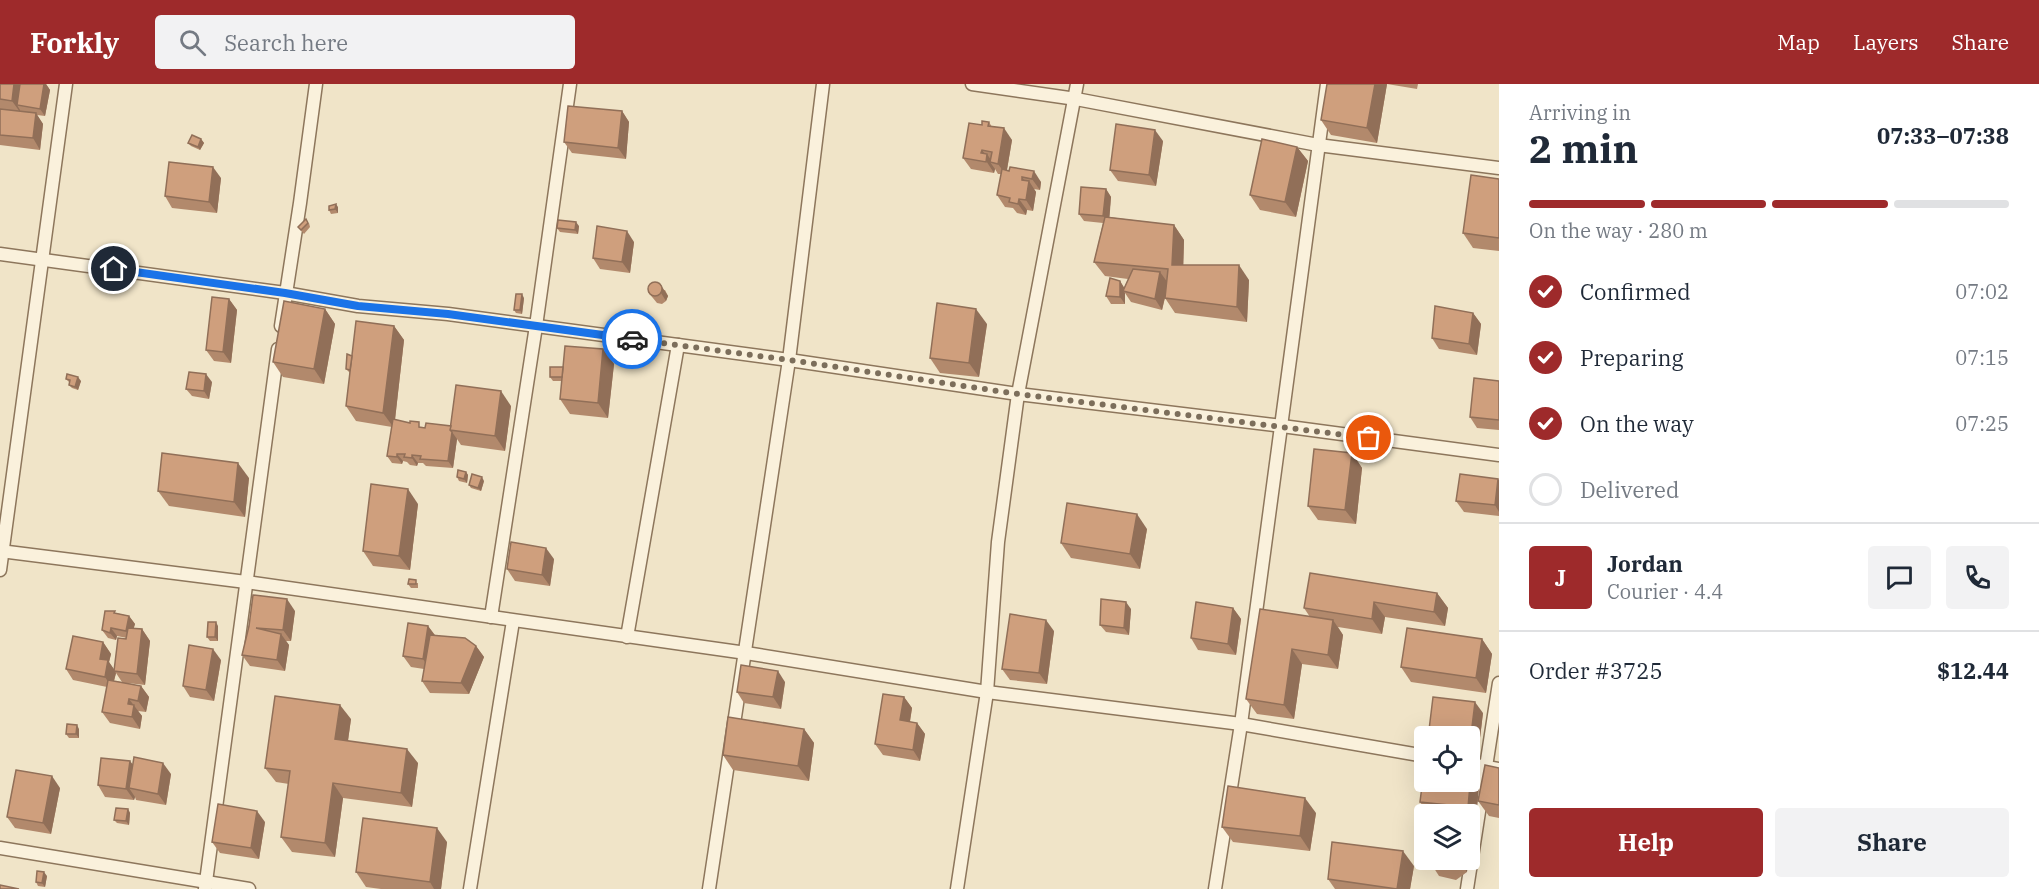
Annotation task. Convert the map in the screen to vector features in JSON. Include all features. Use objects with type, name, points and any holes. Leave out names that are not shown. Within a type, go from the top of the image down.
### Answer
[{"type":"street","points":[[0,570],[66,84]]},
{"type":"street","points":[[205,886],[315,84]]},
{"type":"street","points":[[491,617],[536,326],[570,84]]},
{"type":"street","points":[[710,889],[789,360],[823,84]]},
{"type":"street","points":[[972,84],[1076,99],[1318,145],[1499,168]]},
{"type":"street","points":[[957,889],[987,692],[998,542],[1018,394],[1076,99],[1077,84]]},
{"type":"street","points":[[1215,889],[1241,724],[1327,84]]},
{"type":"street","points":[[0,254],[285,293],[358,306],[448,314],[789,360],[1018,394],[1499,455]]},
{"type":"street","points":[[627,637],[678,345]]},
{"type":"street","points":[[1,551],[246,582],[746,653],[987,692],[1241,724],[1414,754]]},
{"type":"street","points":[[470,889],[513,621]]},
{"type":"street","points":[[1467,889],[1499,683]]},
{"type":"street","points":[[1480,766],[1499,769]]},
{"type":"street","points":[[0,848],[205,886],[249,889]]},
{"type":"building","points":[[0,84],[14,84],[12,101],[0,99]]},
{"type":"building","points":[[20,84],[44,84],[40,109],[17,105]]},
{"type":"building","points":[[1327,84],[1375,84],[1367,128],[1321,120]]},
{"type":"building","points":[[568,106],[622,111],[618,148],[564,142]]},
{"type":"building","points":[[0,109],[36,113],[33,138],[0,135]]},
{"type":"building","points":[[982,121],[989,122],[988,126],[1004,128],[998,164],[990,162],[992,152],[982,150],[981,153],[987,154],[986,162],[963,158],[969,123],[982,125]]},
{"type":"building","points":[[1116,124],[1155,130],[1149,175],[1110,170]]},
{"type":"building","points":[[192,135],[201,139],[198,147],[188,143]]},
{"type":"building","points":[[1262,139],[1297,147],[1285,202],[1250,195]]},
{"type":"building","points":[[169,162],[213,167],[209,202],[165,196]]},
{"type":"building","points":[[1010,167],[1034,171],[1032,179],[1022,177],[1022,180],[1029,181],[1026,200],[1019,199],[1018,204],[1009,202],[1010,198],[997,195],[1002,169],[1009,171]]},
{"type":"building","points":[[1471,175],[1499,179],[1499,238],[1463,233]]},
{"type":"building","points":[[1081,187],[1106,189],[1103,216],[1079,214]]},
{"type":"building","points":[[336,204],[335,209],[329,210],[329,206]]},
{"type":"building","points":[[1105,217],[1174,225],[1172,265],[1239,265],[1237,307],[1165,298],[1168,269],[1094,262]]},
{"type":"building","points":[[306,219],[308,223],[301,230],[298,227]]},
{"type":"building","points":[[558,220],[576,222],[575,230],[557,228]]},
{"type":"building","points":[[597,226],[627,231],[622,262],[593,258]]},
{"type":"building","points":[[1133,269],[1160,272],[1155,299],[1123,291]]},
{"type":"building","points":[[1110,278],[1120,281],[1120,297],[1106,296]]},
{"type":"building","points":[[652,282],[658,282],[662,289],[658,296],[652,296],[648,292],[648,286]]},
{"type":"building","points":[[516,294],[522,294],[520,310],[514,310]]},
{"type":"building","points":[[212,297],[229,299],[223,352],[206,350]]},
{"type":"building","points":[[284,301],[325,309],[314,369],[273,362]]},
{"type":"building","points":[[937,303],[976,309],[969,363],[930,358]]},
{"type":"building","points":[[1435,306],[1473,313],[1469,344],[1432,338]]},
{"type":"building","points":[[356,321],[394,326],[383,413],[346,406]]},
{"type":"building","points":[[565,346],[603,349],[598,403],[560,399]]},
{"type":"building","points":[[347,354],[352,356],[350,370],[346,369]]},
{"type":"building","points":[[550,367],[563,367],[562,377],[550,377]]},
{"type":"building","points":[[189,372],[206,374],[204,391],[186,389]]},
{"type":"building","points":[[67,374],[78,377],[75,387],[69,385],[70,380],[66,379]]},
{"type":"building","points":[[1474,378],[1499,381],[1499,420],[1470,417]]},
{"type":"building","points":[[456,385],[501,391],[495,436],[450,430]]},
{"type":"building","points":[[393,419],[410,423],[410,421],[419,422],[419,427],[425,428],[426,423],[451,426],[448,461],[420,459],[421,456],[412,455],[412,458],[404,457],[405,454],[397,454],[397,457],[387,456]]},
{"type":"building","points":[[1314,449],[1352,453],[1345,510],[1308,506]]},
{"type":"building","points":[[162,453],[238,463],[234,502],[158,491]]},
{"type":"building","points":[[458,470],[466,472],[464,479],[457,477]]},
{"type":"building","points":[[472,474],[482,477],[478,488],[469,485]]},
{"type":"building","points":[[1460,474],[1498,479],[1495,505],[1456,501]]},
{"type":"building","points":[[371,484],[408,489],[399,556],[363,551]]},
{"type":"building","points":[[1067,503],[1137,514],[1130,554],[1061,543]]},
{"type":"building","points":[[511,542],[546,548],[542,575],[507,569]]},
{"type":"building","points":[[1310,573],[1437,593],[1434,612],[1374,602],[1372,619],[1304,608]]},
{"type":"building","points":[[409,579],[416,580],[416,584],[408,584]]},
{"type":"building","points":[[253,595],[287,599],[283,630],[256,628],[281,634],[277,660],[242,655]]},
{"type":"building","points":[[1101,599],[1126,602],[1124,628],[1100,625]]},
{"type":"building","points":[[1196,602],[1233,608],[1228,644],[1191,638]]},
{"type":"building","points":[[1260,609],[1333,620],[1328,655],[1292,649],[1284,705],[1246,699]]},
{"type":"building","points":[[105,611],[115,611],[114,613],[129,616],[126,631],[111,628],[110,633],[102,630]]},
{"type":"building","points":[[1010,614],[1046,620],[1039,673],[1002,669]]},
{"type":"building","points":[[208,622],[216,622],[215,637],[207,637]]},
{"type":"building","points":[[408,623],[428,626],[423,659],[403,656]]},
{"type":"building","points":[[128,628],[142,629],[137,674],[114,671],[118,638],[126,639]]},
{"type":"building","points":[[1407,628],[1482,639],[1476,678],[1401,667]]},
{"type":"building","points":[[430,635],[465,638],[476,646],[461,683],[422,681]]},
{"type":"building","points":[[73,636],[103,642],[100,659],[108,660],[105,677],[66,669]]},
{"type":"building","points":[[189,645],[213,649],[206,690],[183,686]]},
{"type":"building","points":[[741,665],[778,671],[773,697],[737,692]]},
{"type":"building","points":[[108,680],[141,686],[138,701],[129,699],[128,704],[134,705],[132,717],[102,712]]},
{"type":"building","points":[[883,694],[904,697],[900,720],[917,723],[913,750],[875,744]]},
{"type":"building","points":[[275,696],[340,705],[335,739],[407,749],[401,793],[333,783],[325,843],[281,837],[290,771],[265,768]]},
{"type":"building","points":[[1433,697],[1475,702],[1472,726],[1429,726]]},
{"type":"building","points":[[728,717],[804,729],[798,766],[723,755]]},
{"type":"building","points":[[67,724],[77,725],[76,734],[66,734]]},
{"type":"building","points":[[134,757],[163,763],[158,794],[129,788]]},
{"type":"building","points":[[101,758],[130,761],[126,789],[98,785]]},
{"type":"building","points":[[1485,765],[1499,768],[1499,805],[1478,801]]},
{"type":"building","points":[[16,770],[52,776],[43,823],[7,817]]},
{"type":"building","points":[[1228,786],[1305,798],[1300,836],[1222,827]]},
{"type":"building","points":[[1421,792],[1469,792],[1468,804],[1420,802]]},
{"type":"building","points":[[218,804],[257,811],[251,848],[212,842]]},
{"type":"building","points":[[116,808],[128,809],[126,821],[114,820]]},
{"type":"building","points":[[363,818],[437,828],[430,882],[356,872]]},
{"type":"building","points":[[1332,842],[1403,851],[1397,889],[1328,879]]},
{"type":"building","points":[[37,871],[44,872],[42,883],[36,882]]},
{"type":"building","points":[[0,885],[19,889],[0,889]]},
{"type":"way so far","points":[[632,339],[1018,394],[1369,438]]},
{"type":"route","points":[[114,269],[285,293],[358,306],[448,314],[632,339]]}]
